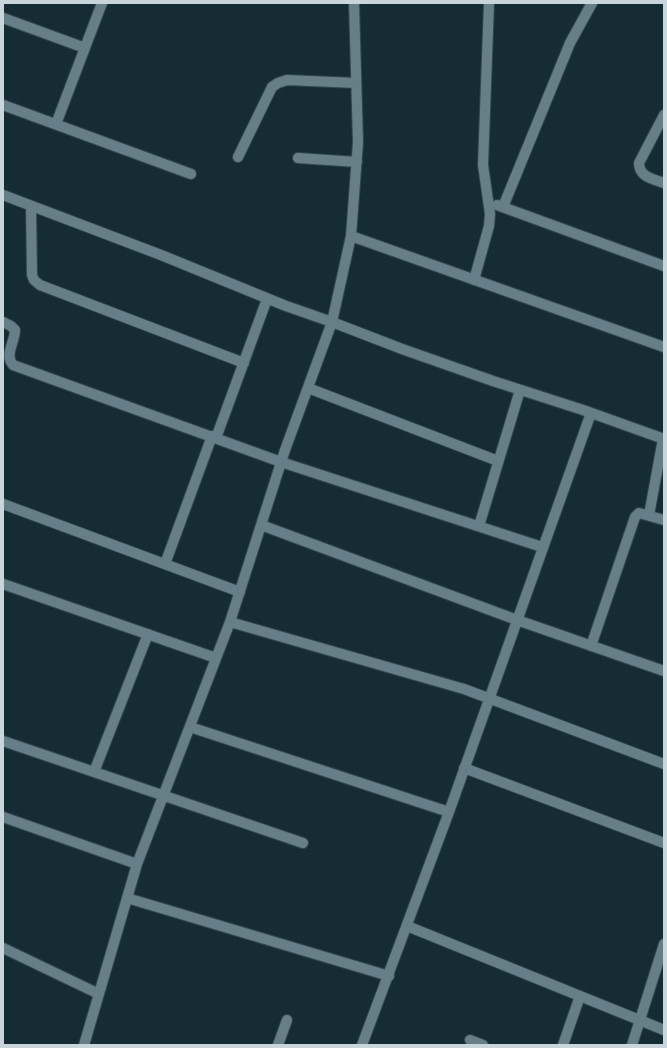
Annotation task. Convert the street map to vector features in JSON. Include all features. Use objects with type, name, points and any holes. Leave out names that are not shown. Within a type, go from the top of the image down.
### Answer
[{"type":"street","points":[[56,124],[102,3]]},
{"type":"street","points":[[84,1045],[137,864],[230,622],[281,462],[332,322],[351,236],[357,162],[358,142],[354,3]]},
{"type":"street","points":[[474,280],[489,226],[489,202],[483,165],[489,3]]},
{"type":"street","points":[[503,207],[570,43],[592,3]]},
{"type":"street","points":[[3,18],[85,48]]},
{"type":"street","points":[[238,157],[272,88],[278,83],[287,80],[356,83]]},
{"type":"street","points":[[3,105],[191,174]]},
{"type":"street","points":[[664,115],[639,163],[639,170],[642,175],[664,183]]},
{"type":"street","points":[[298,158],[357,162]]},
{"type":"street","points":[[3,195],[161,255],[267,299],[402,349],[663,439],[649,515]]},
{"type":"street","points":[[489,202],[664,266]]},
{"type":"street","points":[[31,206],[32,275],[34,280],[40,284],[244,362]]},
{"type":"street","points":[[351,236],[664,347]]},
{"type":"street","points":[[165,564],[267,299]]},
{"type":"street","points":[[3,322],[15,330],[9,355],[9,360],[13,365],[281,462],[542,547]]},
{"type":"street","points":[[308,388],[498,461]]},
{"type":"street","points":[[479,526],[520,390]]},
{"type":"street","points":[[362,1045],[449,812],[542,547],[591,413]]},
{"type":"street","points":[[3,504],[240,592]]},
{"type":"street","points":[[591,646],[635,516],[639,513],[664,520]]},
{"type":"street","points":[[261,525],[517,620],[664,671]]},
{"type":"street","points":[[3,584],[216,658]]},
{"type":"street","points":[[230,622],[490,698],[664,764]]},
{"type":"street","points":[[94,772],[148,634]]},
{"type":"street","points":[[190,727],[449,812]]},
{"type":"street","points":[[3,741],[303,843]]},
{"type":"street","points":[[464,768],[664,843]]},
{"type":"street","points":[[3,817],[137,864]]},
{"type":"street","points":[[127,898],[389,976]]},
{"type":"street","points":[[407,926],[664,1030]]},
{"type":"street","points":[[632,1045],[664,944]]},
{"type":"street","points":[[3,948],[99,994]]},
{"type":"street","points":[[563,1045],[580,996]]},
{"type":"street","points":[[278,1045],[287,1020]]},
{"type":"street","points":[[470,1040],[483,1045]]}]
